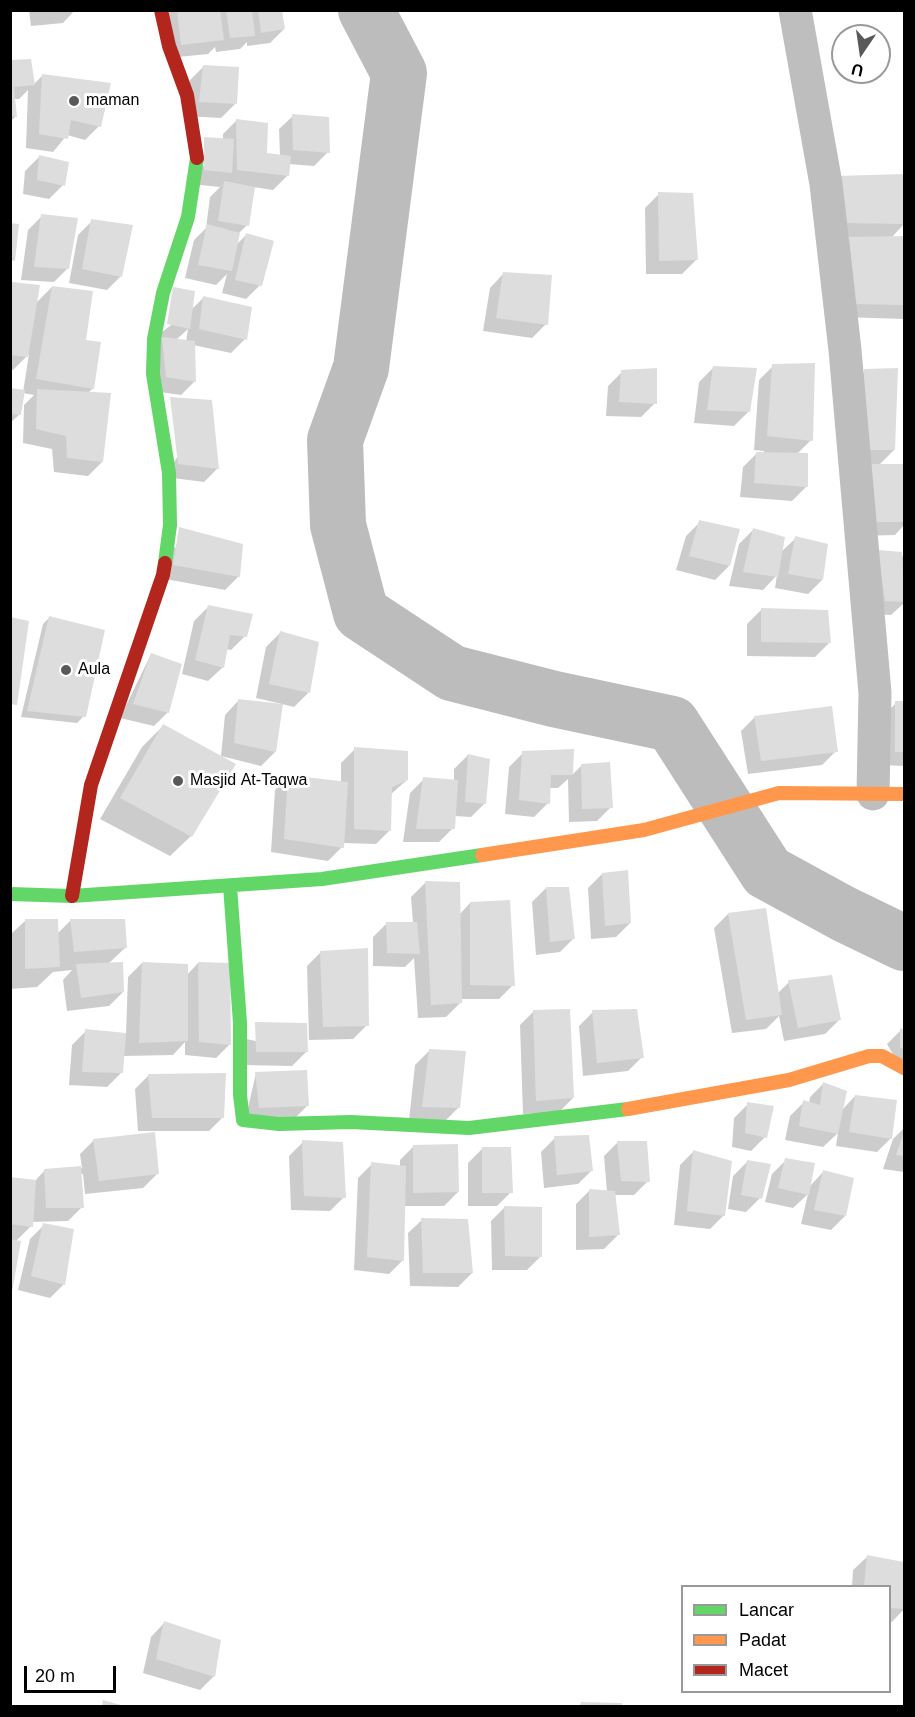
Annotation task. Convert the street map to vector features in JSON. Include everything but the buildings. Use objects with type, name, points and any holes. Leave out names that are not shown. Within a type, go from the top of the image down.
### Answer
[{"type":"street","points":[[72,896],[91,786],[163,575],[170,525],[170,473],[153,374],[154,339],[164,293],[188,217],[196,155],[187,95],[169,46],[161,10]]},
{"type":"street","points":[[795,10],[826,184],[845,350],[875,693],[873,794]]},
{"type":"street","points":[[10,894],[72,896],[322,879],[644,830],[694,814],[779,793],[904,794]]},
{"type":"street","points":[[230,886],[240,1023],[240,1095],[243,1120],[279,1124],[351,1122],[469,1128],[650,1106],[789,1080],[869,1056],[882,1056],[904,1068]]},
{"type":"waterway","points":[[366,10],[399,73],[361,368],[335,440],[338,525],[361,613],[452,673],[554,699],[672,724],[767,872],[844,914],[904,943]]},
{"type":"traffic: fast","points":[[165,563],[170,525],[169,473],[153,374],[154,339],[163,293],[188,217],[197,158]]},
{"type":"traffic: fast","points":[[10,894],[72,896],[322,879],[482,855]]},
{"type":"traffic: fast","points":[[230,886],[240,1023],[240,1095],[243,1120],[279,1124],[351,1122],[469,1128],[628,1109]]},
{"type":"traffic: slow","points":[[482,855],[644,830],[779,793],[904,794]]},
{"type":"traffic: slow","points":[[628,1109],[789,1080],[869,1056],[882,1056],[904,1068]]},
{"type":"traffic: jam","points":[[161,10],[169,46],[187,95],[197,158]]},
{"type":"traffic: jam","points":[[72,896],[91,785],[163,575],[165,563]]},
{"type":"place","name":"maman","points":[[74,101]]},
{"type":"place","name":"Aula","points":[[66,670]]},
{"type":"place","name":"Masjid At-Taqwa","points":[[178,781]]}]
